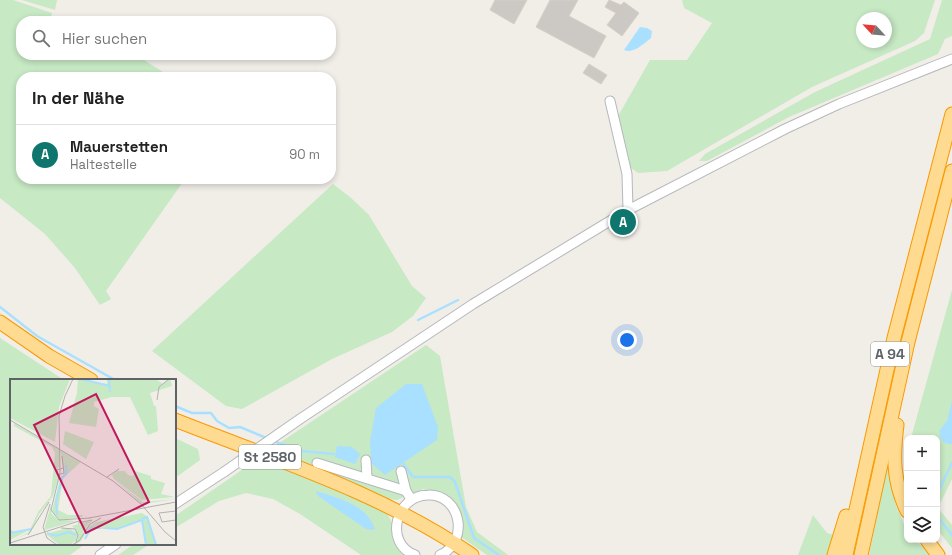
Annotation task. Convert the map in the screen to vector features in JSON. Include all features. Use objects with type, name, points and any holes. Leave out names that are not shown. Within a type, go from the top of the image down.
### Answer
[{"type":"highway","name":"A 94","points":[[846,555],[898,323],[952,114]]},
{"type":"highway","name":"A 94","points":[[862,555],[895,397],[952,171]]},
{"type":"highway","points":[[0,322],[49,356],[89,379]]},
{"type":"highway","points":[[895,397],[898,420],[893,451],[900,497],[905,507]]},
{"type":"highway","name":"St 2580","points":[[176,420],[325,478],[399,512],[454,543],[472,555]]},
{"type":"highway","points":[[834,555],[854,492],[863,476]]},
{"type":"highway","points":[[929,543],[938,555]]},
{"type":"street","points":[[176,503],[473,304],[628,210],[785,129],[839,104],[952,59]]},
{"type":"street","points":[[610,101],[627,174],[628,210]]},
{"type":"street","points":[[366,460],[367,478]]},
{"type":"street","points":[[317,463],[406,491]]},
{"type":"street","points":[[401,472],[406,491],[411,500]]},
{"type":"street","points":[[414,555],[403,547],[398,537],[396,526],[399,512],[411,500],[420,496],[429,495],[439,497],[447,502],[454,508],[458,517],[459,527],[454,543],[445,553],[440,555]]},
{"type":"street","points":[[100,555],[115,545]]},
{"type":"green space","points":[[0,0],[13,0],[52,13],[51,16],[16,16],[16,60],[144,60],[163,72],[16,72],[16,184],[181,184],[106,291],[111,299],[100,305],[75,268],[45,234],[0,198]]},
{"type":"green space","points":[[22,0],[57,0],[55,10]]},
{"type":"green space","points":[[682,0],[935,0],[924,33],[915,41],[812,87],[667,171],[638,173],[628,166],[617,118],[650,60],[687,60],[712,23],[684,8]]},
{"type":"green space","points":[[942,0],[952,0],[952,36],[945,39],[938,54],[789,117],[707,161],[699,161],[705,154],[815,92],[930,39]]},
{"type":"green space","points":[[333,184],[350,197],[369,215],[412,286],[426,298],[413,316],[392,332],[332,359],[242,409],[226,406],[152,351]]},
{"type":"green space","points":[[952,290],[952,479],[940,504],[940,435],[912,435]]},
{"type":"green space","points":[[0,338],[62,379],[10,379],[10,545],[84,545],[70,555],[0,555]]},
{"type":"green space","points":[[426,345],[440,356],[466,507],[477,532],[508,555],[487,555],[461,537],[460,522],[435,493],[423,489],[397,500],[388,499],[335,475],[269,450]]},
{"type":"green space","points":[[176,438],[198,449],[200,460],[176,477]]},
{"type":"green space","points":[[258,459],[383,509],[388,515],[393,527],[394,542],[402,551],[409,555],[361,555],[300,514],[273,499],[246,493],[219,501],[176,527],[176,515]]},
{"type":"green space","points":[[888,463],[895,503],[904,524],[904,543],[919,543],[930,555],[869,555]]},
{"type":"green space","points":[[940,510],[952,525],[952,548],[940,533]]},
{"type":"green space","points":[[813,515],[827,533],[835,535],[828,555],[798,555]]},
{"type":"green space","points":[[133,545],[148,545],[133,555],[118,555]]},
{"type":"water","points":[[640,27],[647,28],[652,31],[651,38],[635,50],[624,50]]},
{"type":"water","points":[[406,384],[422,384],[438,427],[437,440],[385,475],[371,463],[370,441],[376,408]]},
{"type":"water","points":[[952,401],[952,444],[948,444],[942,441],[939,431],[947,421]]},
{"type":"water","points":[[337,446],[352,447],[360,454],[355,464],[335,457]]},
{"type":"water","points":[[316,491],[342,500],[359,509],[366,514],[375,530],[366,529],[318,496]]},
{"type":"building","points":[[495,0],[527,0],[514,24],[490,10]]},
{"type":"building","points":[[550,0],[578,0],[569,16],[606,36],[594,58],[536,27]]},
{"type":"building","points":[[609,0],[621,5],[624,2],[639,13],[622,36],[607,25],[616,13],[605,7]]},
{"type":"building","points":[[589,64],[607,75],[601,84],[583,73]]},
{"type":"waterway","points":[[418,320],[458,300]]},
{"type":"waterway","points":[[0,307],[37,336],[113,379]]},
{"type":"waterway","points":[[176,406],[192,413],[211,413],[217,421],[229,428],[240,427],[269,439]]},
{"type":"waterway","points":[[273,441],[302,451],[334,454]]},
{"type":"waterway","points":[[402,462],[413,477],[450,477],[455,482],[474,538],[499,555]]},
{"type":"waterway","points":[[940,488],[952,463]]},
{"type":"waterway","points":[[940,520],[952,535]]},
{"type":"place","name":"Mauerstetten","points":[[623,222]]}]
